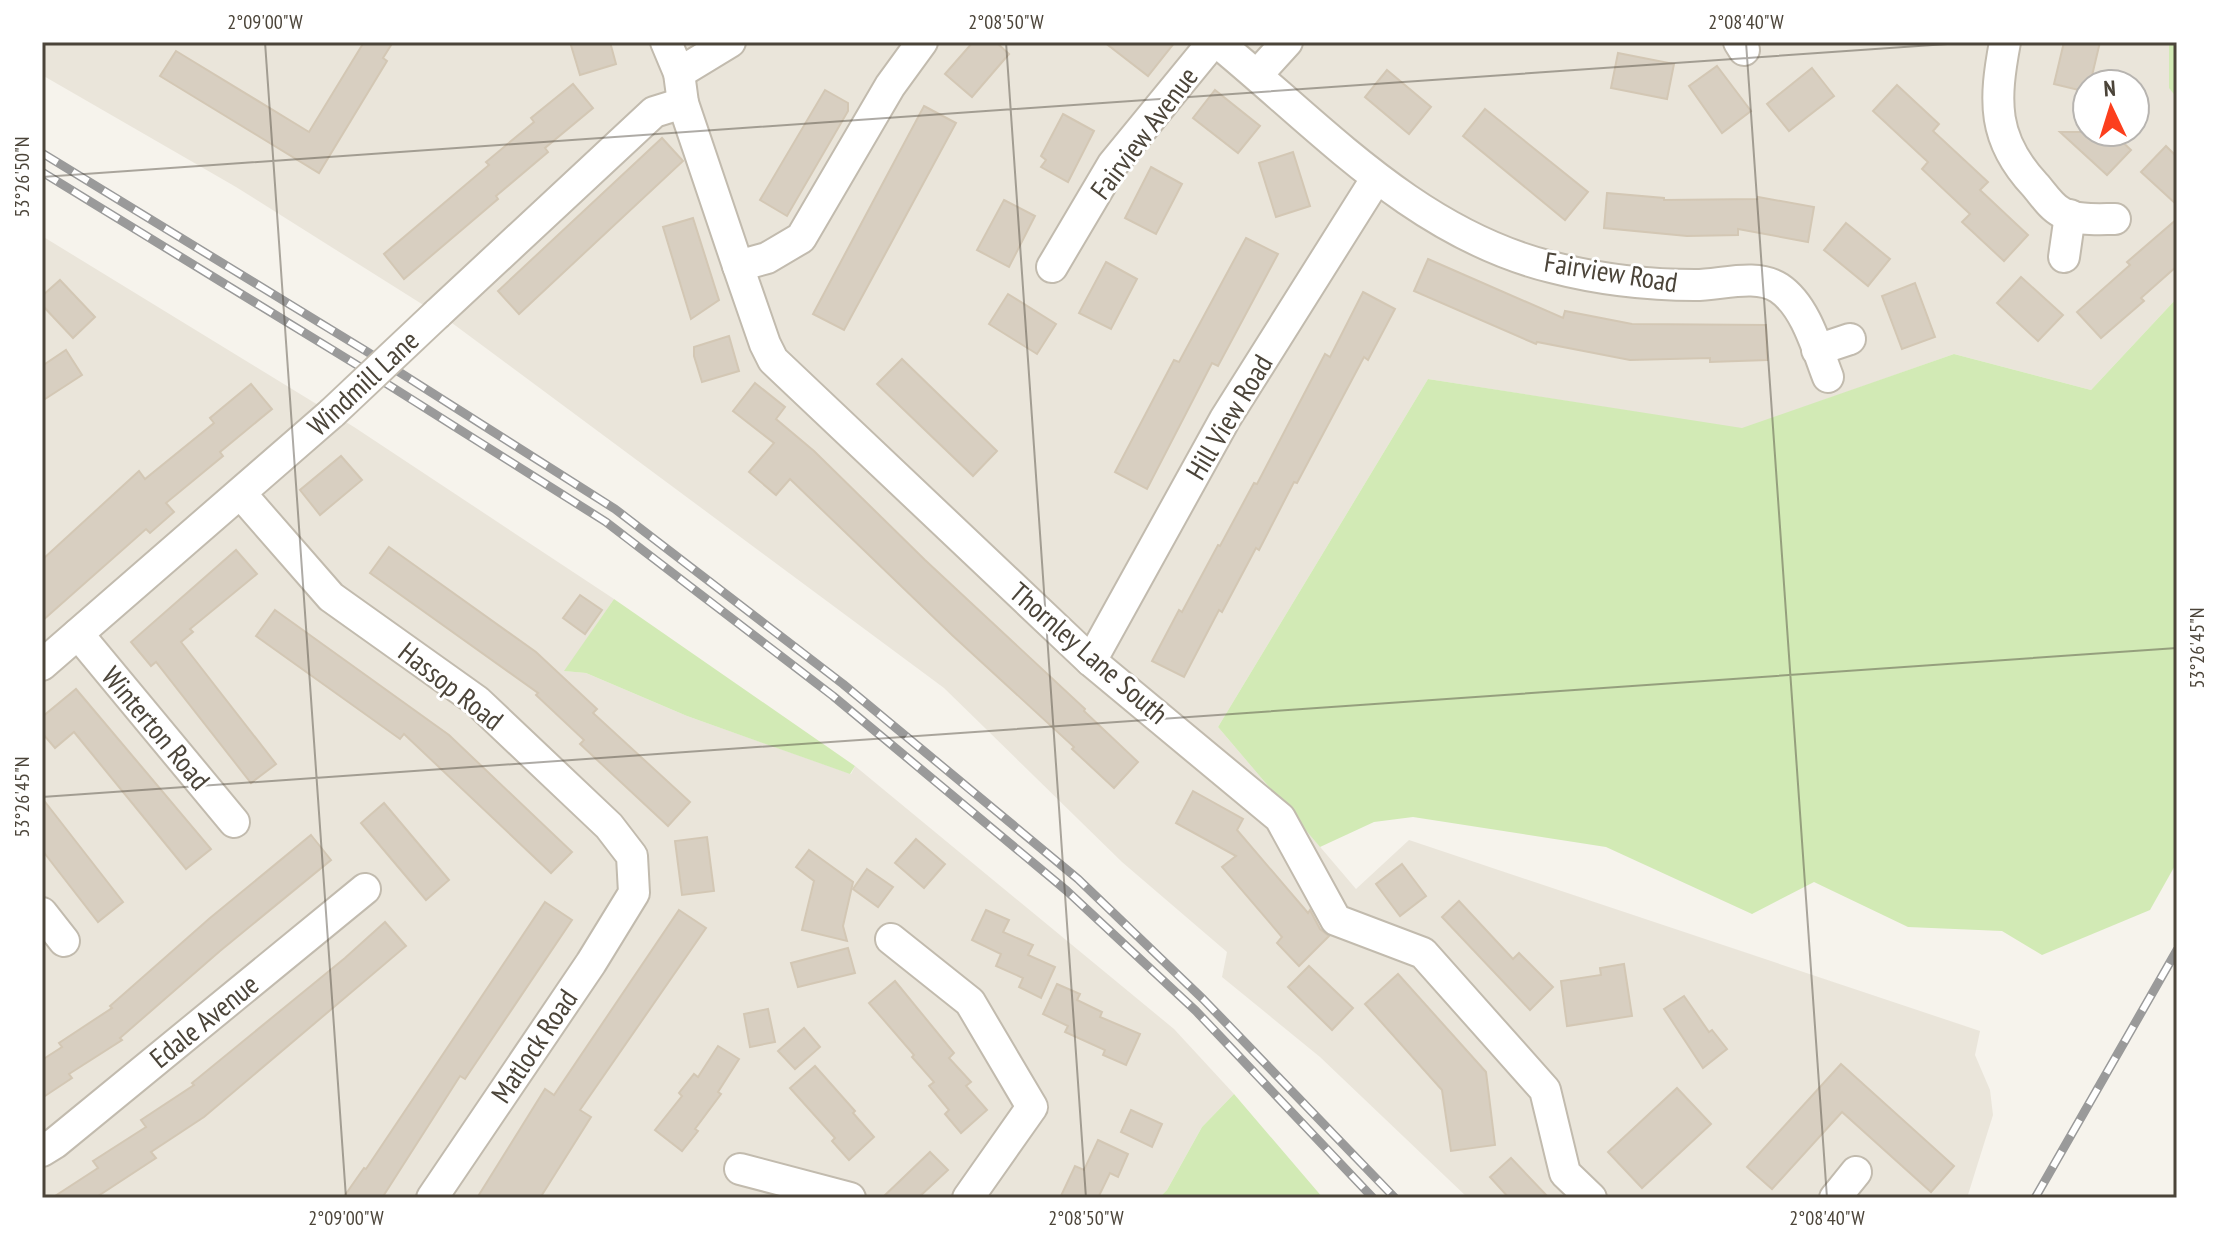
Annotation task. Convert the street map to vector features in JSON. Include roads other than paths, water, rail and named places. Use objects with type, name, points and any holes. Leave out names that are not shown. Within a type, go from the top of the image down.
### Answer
[{"type":"street","name":"Thornley Lane South","points":[[666,42],[738,266],[773,360],[1091,661],[1280,818],[1336,920],[1423,953],[1545,1090],[1565,1173],[1591,1198]]},
{"type":"street","name":"Windmill Lane","points":[[42,665],[332,413],[730,42]]},
{"type":"street","points":[[738,266],[767,258],[801,238],[890,86],[922,42]]},
{"type":"street","name":"Fairview Road","points":[[1215,42],[1376,179],[1431,216],[1487,245],[1550,267],[1613,279],[1695,285],[1754,281],[1778,287],[1793,301],[1823,364],[1850,339]]},
{"type":"street","name":"Fairview Avenue","points":[[1052,267],[1113,164],[1215,42]]},
{"type":"street","points":[[1257,75],[1287,42]]},
{"type":"street","points":[[2005,42],[1997,84],[1999,122],[2007,147],[2027,177],[2060,212],[2080,218],[2115,219]]},
{"type":"street","name":"Hill View Road","points":[[1091,661],[1225,419],[1376,179]]},
{"type":"street","points":[[2064,257],[2070,215]]},
{"type":"street","name":"Hassop Road","points":[[241,494],[331,597],[477,701],[609,826],[632,856],[634,893]]},
{"type":"street","name":"Winterton Road","points":[[78,634],[234,822]]},
{"type":"street","name":"Edale Avenue","points":[[42,1151],[365,889]]},
{"type":"street","name":"Matlock Road","points":[[432,1198],[591,963],[634,893]]},
{"type":"street","points":[[42,913],[64,941]]},
{"type":"street","points":[[891,939],[970,1002],[1032,1107],[968,1198]]},
{"type":"street","points":[[740,1169],[850,1198]]},
{"type":"street","points":[[1835,1198],[1856,1172]]},
{"type":"railway","points":[[42,153],[366,351],[615,509],[843,684],[1078,879],[1203,999],[1395,1198]]},
{"type":"railway","points":[[42,172],[606,522],[833,696],[1067,891],[1196,1011],[1373,1198]]},
{"type":"railway","points":[[2035,1198],[2177,950]]}]
